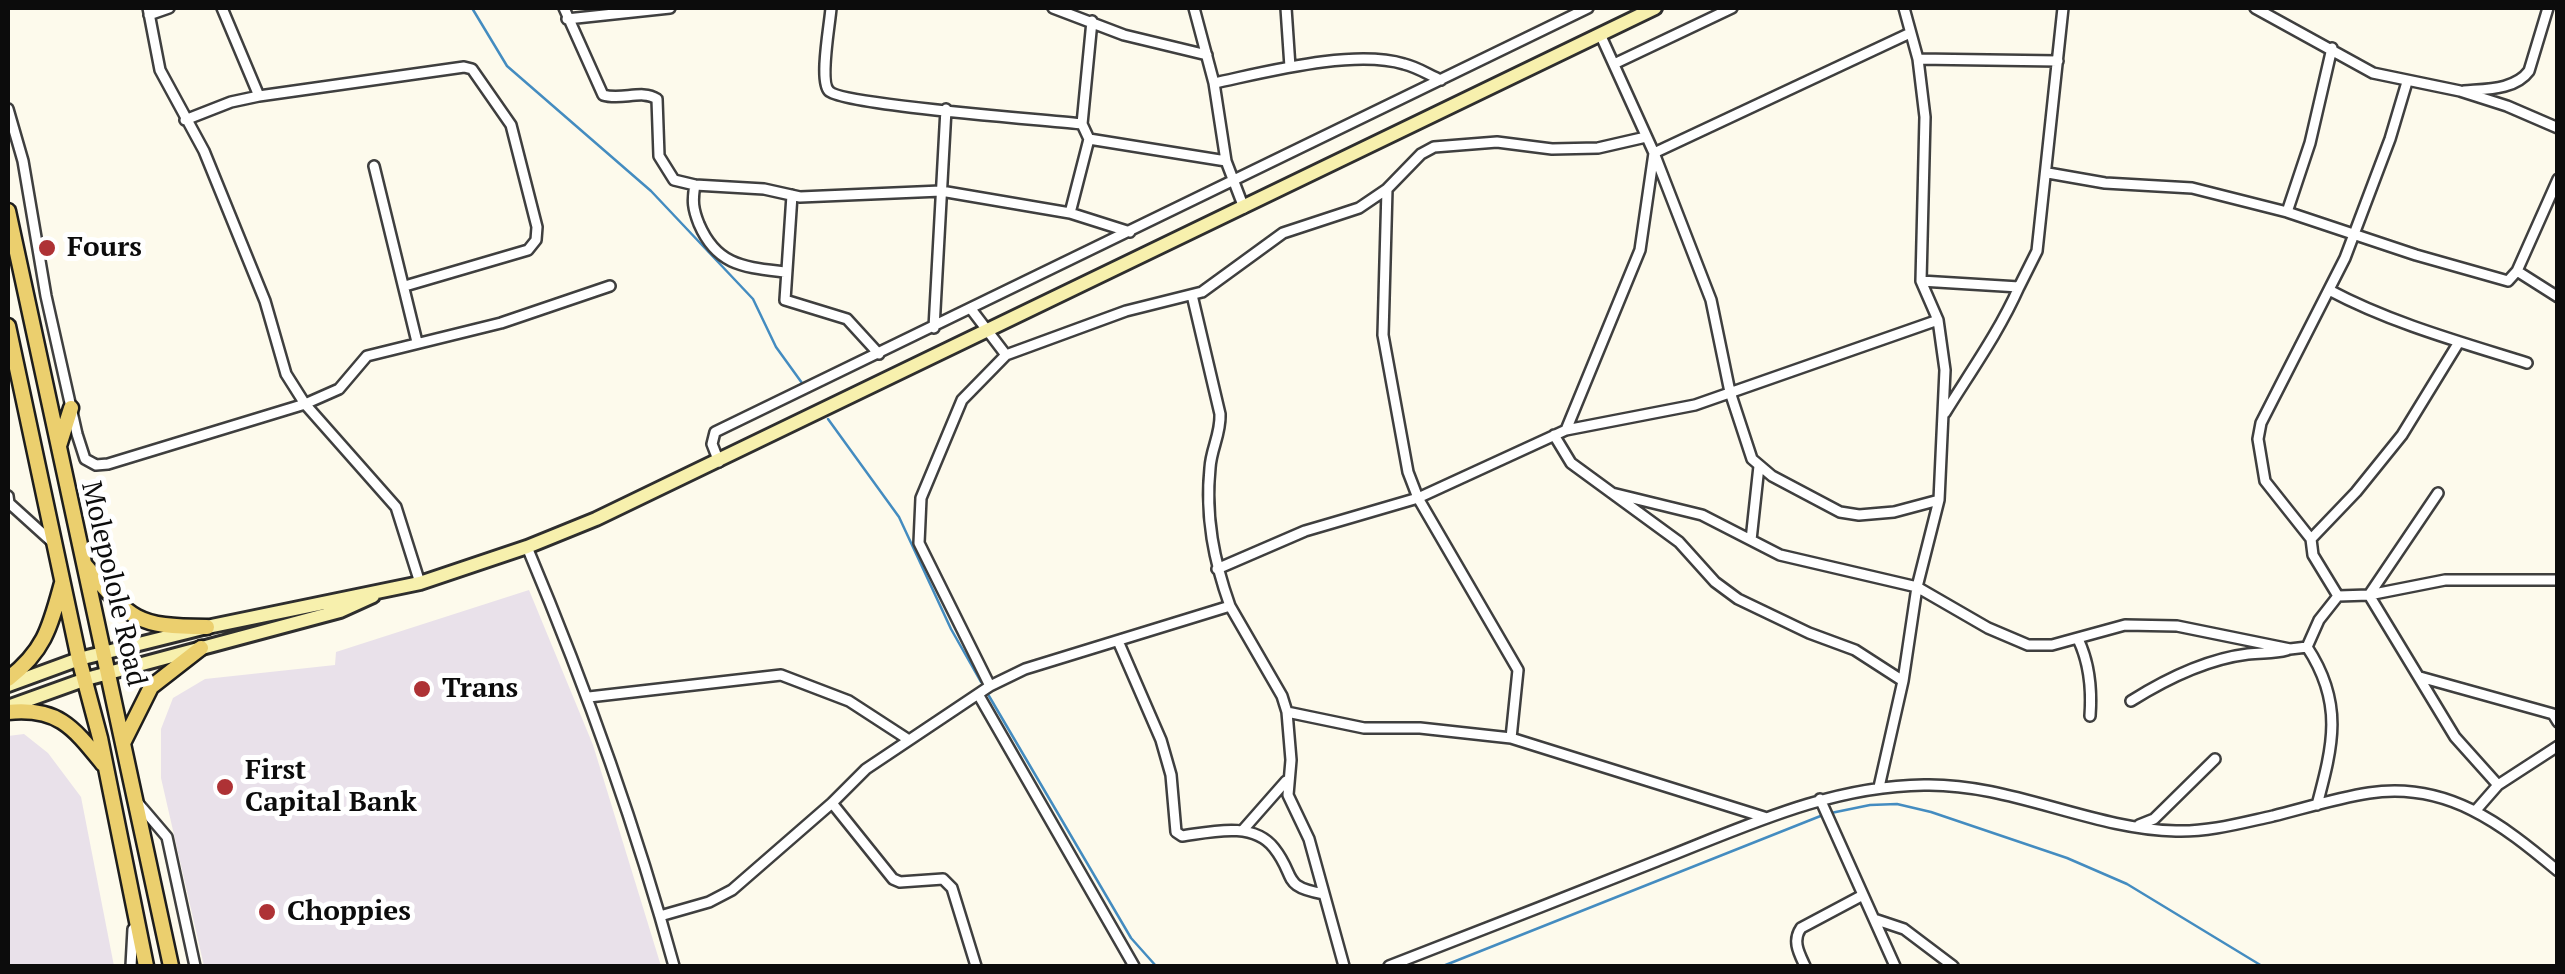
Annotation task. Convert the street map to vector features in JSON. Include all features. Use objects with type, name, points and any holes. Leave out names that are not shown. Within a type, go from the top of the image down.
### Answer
[{"type":"main road","points":[[8,710],[86,679],[340,611],[380,593],[527,548],[719,462],[1655,8]]},
{"type":"main road","name":"Molepolole Road","points":[[8,212],[171,966]]},
{"type":"main road","name":"Molepolole Road","points":[[8,326],[146,966]]},
{"type":"main road","points":[[58,448],[71,408]]},
{"type":"main road","points":[[82,561],[120,606],[137,619],[167,627],[207,627]]},
{"type":"main road","points":[[8,682],[39,650],[48,633],[62,581]]},
{"type":"main road","points":[[8,682],[79,659],[207,627],[380,593]]},
{"type":"main road","points":[[124,741],[152,687],[202,648]]},
{"type":"main road","points":[[8,710],[32,710],[64,722],[106,769]]},
{"type":"street","points":[[169,8],[148,11],[160,70],[204,151],[265,301],[286,374],[305,404],[396,507],[420,582]]},
{"type":"street","points":[[222,8],[258,96]]},
{"type":"street","points":[[670,8],[644,13],[566,13],[604,95],[650,95],[657,100],[658,150],[674,180],[792,195],[941,191],[1070,213],[1130,232]]},
{"type":"street","points":[[831,8],[825,74],[829,91],[876,105],[1082,124]]},
{"type":"street","points":[[1053,8],[1135,38],[1207,55]]},
{"type":"street","points":[[1194,8],[1214,83],[1226,161],[1244,208]]},
{"type":"street","points":[[1286,8],[1290,67]]},
{"type":"street","points":[[719,462],[712,444],[716,432],[1588,8]]},
{"type":"street","points":[[1614,64],[1732,8]]},
{"type":"street","points":[[1879,786],[1903,681],[1918,587],[1940,500],[1944,416],[1945,370],[1938,320],[1921,281],[1926,117],[1918,59],[1908,34],[1904,8]]},
{"type":"street","points":[[1944,416],[1971,369],[1998,334],[2037,251],[2064,8]]},
{"type":"street","points":[[2255,8],[2373,73],[2460,91],[2558,128]]},
{"type":"street","points":[[2460,91],[2514,84],[2523,79],[2529,71],[2548,8]]},
{"type":"street","points":[[1070,213],[1089,139],[1082,124],[1092,21]]},
{"type":"street","points":[[1600,34],[1654,154],[1712,300],[1730,392],[1749,452],[1759,466],[1840,512],[1894,512],[1940,500]]},
{"type":"street","points":[[1654,154],[1908,34]]},
{"type":"street","points":[[2287,212],[2310,142],[2332,48]]},
{"type":"street","points":[[1918,59],[2058,61]]},
{"type":"street","points":[[1214,83],[1290,67],[1387,61],[1406,64],[1441,80]]},
{"type":"street","points":[[185,120],[258,96],[464,68],[477,74],[511,125],[538,227],[536,240],[528,250],[405,286]]},
{"type":"street","points":[[2338,596],[2313,555],[2312,539],[2265,480],[2258,439],[2261,423],[2354,235],[2407,82]]},
{"type":"street","points":[[934,328],[946,109]]},
{"type":"street","points":[[8,110],[21,153],[82,453],[90,463],[100,466],[305,404],[339,389],[367,356],[501,323],[610,286]]},
{"type":"street","points":[[990,686],[917,532],[921,498],[962,400],[1006,356],[1126,311],[1209,289],[1283,232],[1360,208],[1434,147],[1497,142],[1552,149],[1598,148],[1646,137]]},
{"type":"street","points":[[1089,139],[1226,161]]},
{"type":"street","points":[[1566,430],[1640,250],[1654,154]]},
{"type":"street","points":[[374,166],[417,342]]},
{"type":"street","points":[[2048,173],[2105,182],[2192,188],[2287,212],[2508,282],[2517,271],[2558,179]]},
{"type":"street","points":[[696,185],[692,207],[716,253],[742,266],[785,272]]},
{"type":"street","points":[[1387,189],[1382,335],[1408,472],[1418,498],[1518,670],[1511,738]]},
{"type":"street","points":[[792,195],[786,301],[846,319],[879,354]]},
{"type":"street","points":[[10,233],[34,228]]},
{"type":"street","points":[[2517,271],[2558,297]]},
{"type":"street","points":[[1921,281],[2020,287]]},
{"type":"street","points":[[2330,290],[2459,342],[2526,363]]},
{"type":"street","points":[[1192,295],[1220,414],[1221,428],[1210,460],[1208,481],[1208,514],[1217,569],[1230,606],[1288,712],[1288,795],[1309,839],[1344,966]]},
{"type":"street","points":[[971,310],[1006,356]]},
{"type":"street","points":[[1217,569],[1305,531],[1418,498],[1554,434],[1696,405],[1938,320]]},
{"type":"street","points":[[2312,539],[2402,435],[2459,342]]},
{"type":"street","points":[[1554,434],[1571,463],[1679,542],[1716,582],[1738,599],[1855,650],[1903,681]]},
{"type":"street","points":[[1751,540],[1759,466]]},
{"type":"street","points":[[2369,595],[2438,493]]},
{"type":"street","points":[[1612,494],[1702,515],[1780,555],[1918,587],[1988,628],[2028,645],[2052,645],[2124,625],[2177,626],[2290,649]]},
{"type":"street","points":[[8,499],[57,546]]},
{"type":"street","points":[[527,548],[618,776],[674,966]]},
{"type":"street","points":[[2317,805],[2334,732],[2326,683],[2307,647],[2318,620],[2338,596],[2369,595],[2444,580],[2558,580]]},
{"type":"street","points":[[2369,595],[2455,738],[2498,786]]},
{"type":"street","points":[[660,916],[709,902],[732,890],[866,769],[990,686],[1025,670],[1230,606]]},
{"type":"street","points":[[2078,639],[2090,676],[2090,716]]},
{"type":"street","points":[[1118,641],[1142,704],[1161,740],[1171,776],[1176,832],[1182,836],[1242,831],[1272,844],[1301,890],[1324,894]]},
{"type":"street","points":[[2131,701],[2203,665],[2249,653],[2271,654],[2307,647]]},
{"type":"street","points":[[589,697],[781,675],[848,701],[909,740]]},
{"type":"street","points":[[2420,677],[2553,714],[2558,722]]},
{"type":"street","points":[[978,694],[1134,966]]},
{"type":"street","points":[[1288,712],[1364,728],[1420,728],[1511,738],[1767,818]]},
{"type":"street","points":[[2477,809],[2498,786],[2558,746]]},
{"type":"street","points":[[2136,826],[2154,820],[2216,758]]},
{"type":"street","points":[[1242,831],[1287,780]]},
{"type":"street","points":[[1389,966],[1767,818],[1820,799],[1879,786],[1972,789],[2136,826],[2176,831],[2219,829],[2372,792],[2437,797],[2477,809],[2558,871]]},
{"type":"street","points":[[1820,799],[1895,966]]},
{"type":"street","points":[[136,801],[168,837],[195,966]]},
{"type":"street","points":[[832,803],[893,878],[900,882],[943,880],[952,888],[976,966]]},
{"type":"street","points":[[1805,966],[1797,946],[1796,936],[1801,928],[1863,895]]},
{"type":"street","points":[[130,966],[134,912]]},
{"type":"street","points":[[1874,919],[1896,924],[1953,966]]},
{"type":"shaded area","points":[[529,590],[593,745],[661,966],[204,966],[161,778],[161,729],[173,698],[205,679],[335,665],[336,652]]},
{"type":"shaded area","points":[[24,734],[48,753],[81,797],[114,966],[8,966],[8,736]]},
{"type":"waterway","points":[[472,8],[507,66],[651,191],[753,299],[776,347],[802,383]]},
{"type":"waterway","points":[[828,419],[899,517],[951,629],[981,682]]},
{"type":"waterway","points":[[989,696],[1131,938],[1156,966]]},
{"type":"waterway","points":[[1831,813],[1897,804],[2067,858],[2127,884],[2262,966]]},
{"type":"waterway","points":[[1443,966],[1823,815]]},
{"type":"place","name":"Fours","points":[[47,248]]},
{"type":"place","name":"Trans","points":[[422,689]]},
{"type":"place","name":"First Capital Bank","points":[[225,787]]},
{"type":"place","name":"Choppies","points":[[267,912]]}]
